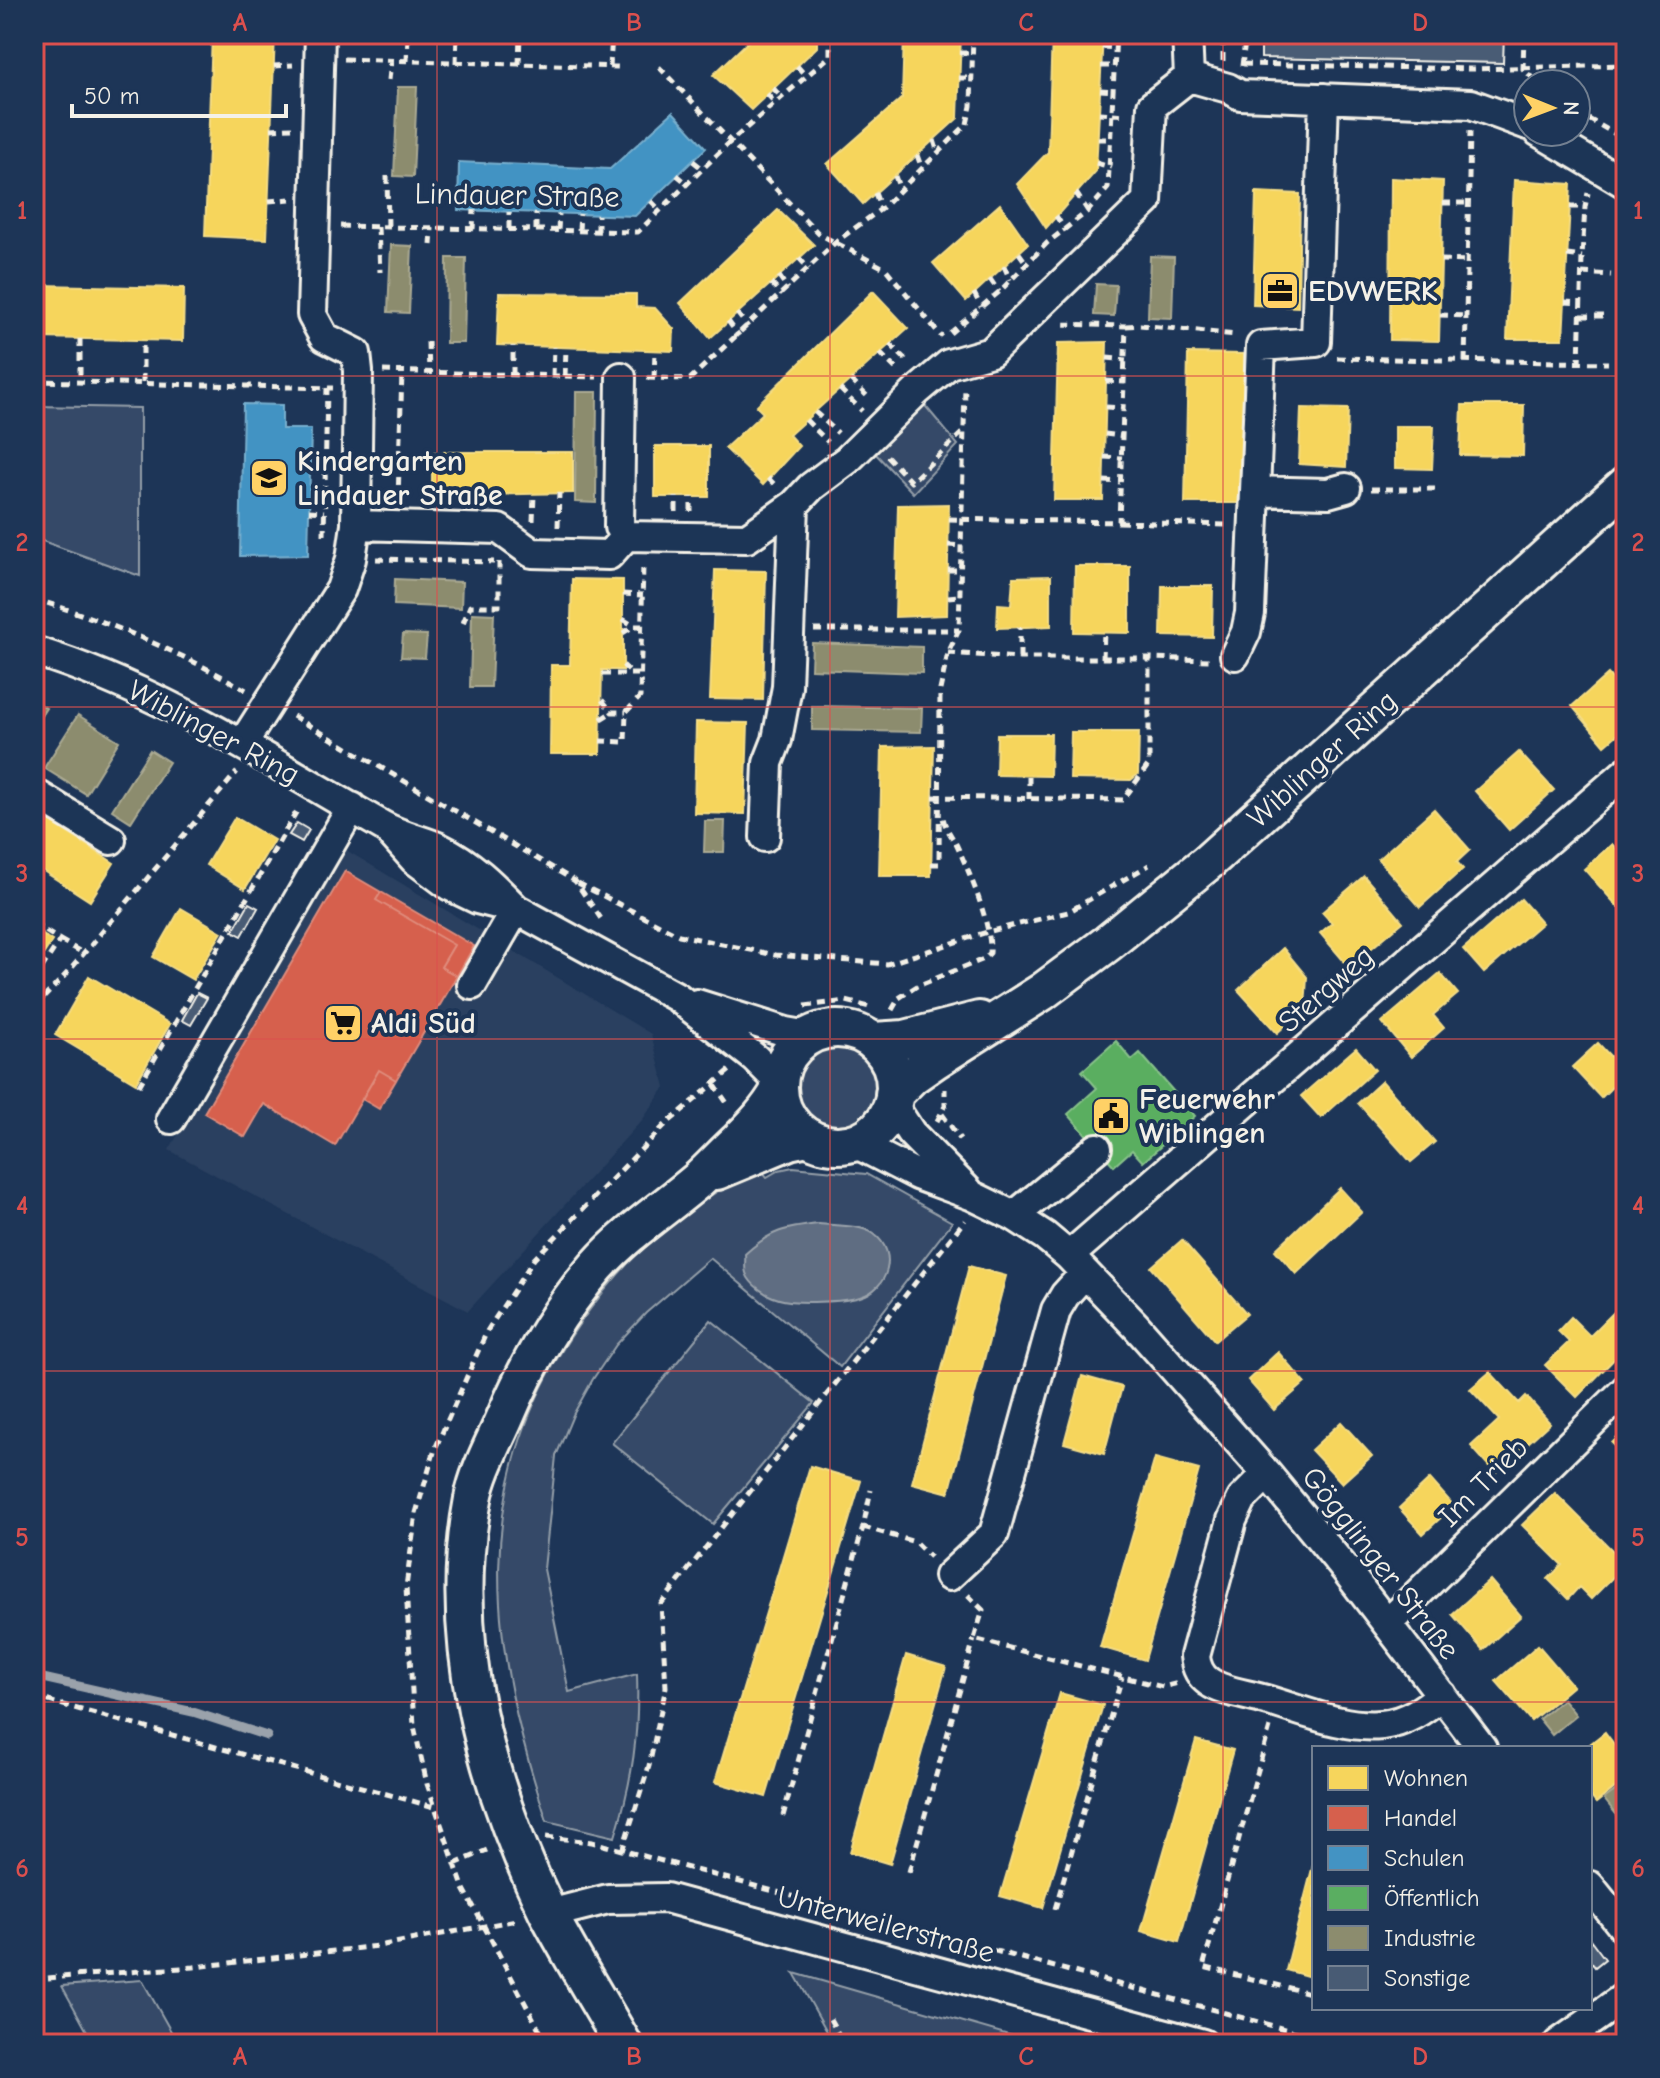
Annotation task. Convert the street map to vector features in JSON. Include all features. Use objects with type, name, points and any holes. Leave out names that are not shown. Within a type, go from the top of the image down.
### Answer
[{"type":"main road","name":"Wiblinger Ring","points":[[893,1099],[912,1076],[1042,992],[1208,862],[1626,485]]},
{"type":"main road","name":"Wiblinger Ring","points":[[887,1024],[905,1039],[1004,1014]]},
{"type":"main road","points":[[623,2044],[549,1914],[514,1837],[488,1755],[474,1700],[467,1644],[464,1583],[473,1496],[524,1372],[556,1321],[598,1265],[653,1214],[697,1180],[763,1115],[779,1086],[803,1022],[827,1029],[887,1024],[893,1099],[877,1129],[853,1142],[834,1144],[808,1137],[789,1141],[697,1180]]},
{"type":"main road","points":[[779,1086],[788,1117],[808,1137]]},
{"type":"street","points":[[1187,34],[1189,77]]},
{"type":"street","points":[[250,747],[269,703],[341,589],[351,559],[356,525],[356,353],[324,337],[312,315],[319,46]]},
{"type":"street","points":[[1189,77],[1228,88],[1240,95],[1471,104],[1512,119]]},
{"type":"street","points":[[621,377],[619,527],[636,536],[747,538],[794,505],[811,487],[847,460],[949,364],[991,352],[1147,201],[1152,106],[1189,77]]},
{"type":"street","points":[[1235,655],[1246,632],[1250,613],[1261,346],[1316,342],[1324,98]]},
{"type":"street","points":[[1565,148],[1626,184]]},
{"type":"street","points":[[1256,491],[1328,493],[1346,488]]},
{"type":"street","points":[[765,837],[767,767],[777,740],[787,687],[794,505]]},
{"type":"street","points":[[356,525],[499,529],[533,540],[609,555],[636,536]]},
{"type":"street","name":"Wiblinger Ring","points":[[34,651],[153,697],[250,747],[387,829],[414,859],[450,886],[477,899],[516,909],[677,997],[755,1058],[779,1086]]},
{"type":"street","name":"Stergweg","points":[[1077,1265],[1626,772]]},
{"type":"street","points":[[34,793],[111,840]]},
{"type":"street","points":[[171,1119],[352,807]]},
{"type":"street","points":[[472,985],[516,909]]},
{"type":"street","name":"Wiblinger Ring","points":[[677,997],[786,1032],[803,1022]]},
{"type":"street","name":"Gögglinger Straße","points":[[893,1099],[911,1133],[976,1197]]},
{"type":"street","name":"Gögglinger Straße","points":[[853,1142],[924,1178],[976,1197],[1014,1216],[1045,1236],[1077,1265],[1267,1474],[1388,1623],[1480,1746]]},
{"type":"street","points":[[1014,1216],[1097,1148]]},
{"type":"street","points":[[949,1576],[994,1534],[1056,1310],[1077,1265]]},
{"type":"street","name":"Im Trieb","points":[[1388,1623],[1626,1389]]},
{"type":"street","name":"Gögglinger Straße","points":[[1267,1474],[1242,1499],[1232,1520],[1197,1646],[1196,1667],[1202,1676],[1220,1687],[1351,1723],[1381,1725],[1408,1719],[1442,1695]]},
{"type":"street","points":[[1592,1888],[1626,1931]]},
{"type":"street","name":"Unterweilerstraße","points":[[549,1914],[608,1899],[666,1898],[1203,2044]]},
{"type":"street","points":[[1558,2044],[1626,1996]]},
{"type":"path","points":[[34,50],[39,34]]},
{"type":"path","points":[[407,61],[408,34]]},
{"type":"path","points":[[456,63],[457,34]]},
{"type":"path","points":[[519,64],[520,34]]},
{"type":"path","points":[[610,67],[612,34]]},
{"type":"path","points":[[34,381],[327,388],[402,372],[690,379],[837,241],[881,209],[967,124],[971,106],[973,34]]},
{"type":"path","points":[[659,67],[819,234],[886,269],[943,338],[999,292],[1047,243],[1088,211],[1108,188],[1116,34]]},
{"type":"path","points":[[1523,68],[1524,34]]},
{"type":"path","points":[[817,37],[830,36]]},
{"type":"path","name":"Lindauer Straße","points":[[315,225],[638,232],[730,142],[830,56],[830,36]]},
{"type":"path","points":[[319,46],[391,61],[622,67]]},
{"type":"path","points":[[1102,47],[1116,48]]},
{"type":"path","points":[[960,53],[973,53]]},
{"type":"path","points":[[389,80],[391,61]]},
{"type":"path","points":[[1243,64],[1512,69]]},
{"type":"path","points":[[1549,68],[1626,65]]},
{"type":"path","points":[[274,66],[284,66]]},
{"type":"path","points":[[797,66],[805,75]]},
{"type":"path","points":[[1101,66],[1116,66]]},
{"type":"path","points":[[959,78],[972,78]]},
{"type":"path","points":[[773,88],[782,98]]},
{"type":"path","points":[[1100,90],[1115,91]]},
{"type":"path","points":[[767,94],[776,104]]},
{"type":"path","points":[[1465,362],[1471,104]]},
{"type":"path","points":[[958,118],[967,124]]},
{"type":"path","points":[[1592,121],[1626,140]]},
{"type":"path","points":[[271,129],[285,128]]},
{"type":"path","points":[[1098,139],[1111,139]]},
{"type":"path","points":[[934,140],[938,153]]},
{"type":"path","points":[[917,155],[922,169]]},
{"type":"path","points":[[693,161],[703,169]]},
{"type":"path","points":[[1096,163],[1111,167]]},
{"type":"path","points":[[1579,364],[1585,207],[1595,167]]},
{"type":"path","points":[[677,175],[688,184]]},
{"type":"path","points":[[387,176],[388,227]]},
{"type":"path","points":[[895,176],[900,190]]},
{"type":"path","points":[[875,193],[881,209]]},
{"type":"path","points":[[1076,193],[1088,211]]},
{"type":"path","points":[[269,201],[281,200]]},
{"type":"path","points":[[651,201],[660,210]]},
{"type":"path","points":[[1443,203],[1469,203]]},
{"type":"path","points":[[1570,207],[1585,207]]},
{"type":"path","points":[[473,229],[474,210]]},
{"type":"path","points":[[509,212],[509,229]]},
{"type":"path","points":[[536,213],[536,230]]},
{"type":"path","points":[[558,230],[559,214]]},
{"type":"path","points":[[579,230],[580,214]]},
{"type":"path","points":[[598,215],[598,231]]},
{"type":"path","points":[[1056,216],[1066,231]]},
{"type":"path","points":[[378,227],[380,272]]},
{"type":"path","points":[[431,245],[432,228]]},
{"type":"path","points":[[1019,253],[1027,264]]},
{"type":"path","points":[[1567,255],[1582,257]]},
{"type":"path","points":[[799,258],[809,270]]},
{"type":"path","points":[[1441,260],[1467,261]]},
{"type":"path","points":[[1004,266],[1011,280]]},
{"type":"path","points":[[1582,273],[1611,275]]},
{"type":"path","points":[[779,276],[788,289]]},
{"type":"path","points":[[990,279],[999,292]]},
{"type":"path","points":[[771,283],[782,295]]},
{"type":"path","points":[[974,293],[981,307]]},
{"type":"path","points":[[1565,302],[1582,303]]},
{"type":"path","points":[[737,313],[748,327]]},
{"type":"path","points":[[1440,315],[1466,316]]},
{"type":"path","points":[[1030,316],[1037,323],[1140,325],[1235,334],[1261,346]]},
{"type":"path","points":[[1581,316],[1609,316]]},
{"type":"path","points":[[728,321],[739,336]]},
{"type":"path","points":[[1119,522],[1126,326]]},
{"type":"path","points":[[80,339],[80,381]]},
{"type":"path","points":[[143,340],[143,382]]},
{"type":"path","points":[[428,342],[429,373]]},
{"type":"path","points":[[1316,342],[1329,358],[1608,363]]},
{"type":"path","points":[[513,346],[513,375]]},
{"type":"path","points":[[553,376],[554,347]]},
{"type":"path","points":[[565,376],[566,348]]},
{"type":"path","points":[[654,378],[655,351]]},
{"type":"path","points":[[931,864],[939,864],[936,817],[940,690],[948,653],[959,630],[966,358]]},
{"type":"path","points":[[1107,358],[1126,360]]},
{"type":"path","points":[[397,560],[402,372]]},
{"type":"path","points":[[1106,381],[1125,382]]},
{"type":"path","points":[[324,541],[327,388]]},
{"type":"path","points":[[1106,407],[1124,408]]},
{"type":"path","points":[[911,482],[965,430]]},
{"type":"path","points":[[1105,434],[1122,436]]},
{"type":"path","points":[[1104,457],[1122,458]]},
{"type":"path","points":[[1104,481],[1120,482]]},
{"type":"path","points":[[1346,488],[1438,489]]},
{"type":"path","points":[[558,527],[559,493]]},
{"type":"path","points":[[351,559],[499,562],[533,540],[534,494]]},
{"type":"path","points":[[309,511],[324,512]]},
{"type":"path","points":[[949,519],[1254,526]]},
{"type":"path","points":[[600,741],[625,742],[626,712],[640,697],[643,595],[636,536]]},
{"type":"path","points":[[948,545],[961,546]]},
{"type":"path","points":[[463,623],[470,606],[499,606],[499,562]]},
{"type":"path","points":[[948,570],[961,570]]},
{"type":"path","points":[[623,594],[643,595]]},
{"type":"path","points":[[948,597],[960,596]]},
{"type":"path","points":[[34,599],[122,629],[171,650],[269,703],[575,881],[679,935],[775,955],[887,964],[987,932],[1068,912],[1162,858]]},
{"type":"path","points":[[623,619],[634,626],[642,626]]},
{"type":"path","points":[[623,633],[634,626]]},
{"type":"path","points":[[1020,627],[1020,658]]},
{"type":"path","points":[[789,629],[959,630]]},
{"type":"path","points":[[1103,658],[1104,632]]},
{"type":"path","points":[[948,653],[1020,658],[1213,660],[1235,655]]},
{"type":"path","points":[[937,797],[1123,800],[1149,764],[1149,658]]},
{"type":"path","points":[[623,665],[632,674]]},
{"type":"path","points":[[602,674],[641,674]]},
{"type":"path","points":[[602,700],[612,712]]},
{"type":"path","points":[[601,719],[612,712],[626,712]]},
{"type":"path","points":[[34,1008],[83,953],[250,747]]},
{"type":"path","points":[[1029,776],[1029,799]]},
{"type":"path","points":[[803,1022],[821,1002],[846,1001],[887,1024],[895,1003],[907,991],[988,956],[991,948],[967,868],[944,825],[937,797]]},
{"type":"path","points":[[139,1086],[303,801]]},
{"type":"path","points":[[575,881],[610,929]]},
{"type":"path","points":[[34,924],[83,953]]},
{"type":"path","points":[[34,980],[60,940]]},
{"type":"path","points":[[622,1851],[649,1766],[666,1687],[661,1604],[829,1395],[976,1197]]},
{"type":"path","points":[[783,1816],[871,1490]]},
{"type":"path","points":[[863,1527],[915,1542],[983,1610],[909,1872]]},
{"type":"path","points":[[974,1639],[1163,1687],[1202,1676]]},
{"type":"path","points":[[1055,1909],[1122,1677]]},
{"type":"path","points":[[34,1697],[434,1807],[483,1927],[547,2044]]},
{"type":"path","points":[[1277,1703],[1203,1967],[1312,1994]]},
{"type":"path","points":[[455,1864],[514,1837],[556,1837],[592,1842],[1340,2044]]},
{"type":"path","points":[[34,1979],[194,1967],[347,1949],[549,1914]]},
{"type":"path","points":[[830,2019],[844,2044]]},
{"type":"shaded area","points":[[922,402],[958,445],[913,493],[872,450]]},
{"type":"shaded area","points":[[34,406],[140,408],[140,576],[34,538]]},
{"type":"shaded area","points":[[346,850],[651,1034],[665,1087],[643,1119],[468,1311],[169,1150]]},
{"type":"shaded area","points":[[837,1042],[861,1049],[873,1061],[880,1085],[873,1109],[861,1121],[837,1128],[813,1121],[801,1109],[794,1085],[801,1061],[813,1049]]},
{"type":"shaded area","points":[[759,1167],[767,1177],[793,1167],[866,1174],[952,1222],[840,1367],[710,1258],[646,1313],[616,1345],[593,1379],[573,1415],[556,1456],[544,1569],[569,1692],[637,1674],[636,1737],[615,1837],[547,1821],[512,1692],[502,1629],[499,1568],[504,1506],[518,1446],[542,1386],[578,1326],[610,1284],[633,1258],[672,1223]]},
{"type":"shaded area","points":[[819,1224],[862,1228],[882,1242],[888,1260],[887,1270],[870,1293],[853,1299],[796,1302],[769,1295],[751,1282],[745,1271],[745,1254],[754,1246],[779,1232]]},
{"type":"shaded area","points":[[711,1320],[814,1403],[713,1524],[612,1443]]},
{"type":"shaded area","points":[[794,1973],[1040,2044],[834,2044]]},
{"type":"shaded area","points":[[142,1980],[178,2044],[94,2044],[62,1986]]},
{"type":"building: Wohnen","points":[[212,34],[275,34],[267,239],[205,236]]},
{"type":"building: Wohnen","points":[[756,34],[817,34],[817,47],[751,110],[713,75]]},
{"type":"building: Wohnen","points":[[904,34],[961,34],[958,118],[863,204],[827,164],[902,98]]},
{"type":"building: Wohnen","points":[[1052,34],[1103,34],[1096,171],[1046,228],[1017,184],[1048,152]]},
{"type":"building: Wohnen","points":[[1391,178],[1443,181],[1439,341],[1390,340]]},
{"type":"building: Wohnen","points":[[1514,180],[1571,184],[1563,339],[1507,339]]},
{"type":"building: Wohnen","points":[[1256,192],[1300,194],[1298,307],[1253,305]]},
{"type":"building: Wohnen","points":[[1000,204],[1028,244],[966,301],[933,263]]},
{"type":"building: Wohnen","points":[[778,210],[814,245],[710,338],[680,303]]},
{"type":"building: Wohnen","points":[[40,285],[184,288],[183,341],[39,338]]},
{"type":"building: Wohnen","points":[[873,291],[908,328],[789,435],[799,446],[763,485],[725,448],[763,413],[756,406]]},
{"type":"building: Wohnen","points":[[499,293],[636,294],[636,307],[655,308],[674,329],[673,351],[497,345]]},
{"type":"building: Wohnen","points":[[1107,342],[1103,500],[1054,500],[1058,343]]},
{"type":"building: Wohnen","points":[[1188,353],[1244,354],[1243,503],[1185,503]]},
{"type":"building: Wohnen","points":[[1462,405],[1524,405],[1523,456],[1460,455]]},
{"type":"building: Wohnen","points":[[1301,408],[1348,409],[1346,467],[1299,464]]},
{"type":"building: Wohnen","points":[[1395,426],[1434,426],[1432,469],[1395,468]]},
{"type":"building: Wohnen","points":[[655,446],[709,446],[709,497],[655,497]]},
{"type":"building: Wohnen","points":[[432,452],[573,452],[573,493],[432,496]]},
{"type":"building: Wohnen","points":[[949,504],[947,615],[895,617],[898,505]]},
{"type":"building: Wohnen","points":[[1075,566],[1130,566],[1130,633],[1074,632]]},
{"type":"building: Wohnen","points":[[715,570],[766,571],[763,700],[710,699]]},
{"type":"building: Wohnen","points":[[1051,576],[1051,626],[997,628],[998,604],[1011,605],[1013,577]]},
{"type":"building: Wohnen","points":[[572,579],[623,580],[623,670],[602,670],[600,754],[550,754],[551,665],[570,665]]},
{"type":"building: Wohnen","points":[[1162,586],[1213,586],[1212,637],[1161,636]]},
{"type":"building: Wohnen","points":[[1608,674],[1626,695],[1626,727],[1605,745],[1572,706]]},
{"type":"building: Wohnen","points":[[696,722],[748,723],[745,814],[694,813]]},
{"type":"building: Wohnen","points":[[1071,732],[1139,732],[1138,774],[1131,780],[1070,779]]},
{"type":"building: Wohnen","points":[[997,734],[1051,734],[1050,776],[996,775]]},
{"type":"building: Wohnen","points":[[934,746],[931,876],[879,876],[882,747]]},
{"type":"building: Wohnen","points":[[1519,752],[1554,790],[1509,830],[1475,791]]},
{"type":"building: Wohnen","points":[[1434,809],[1470,850],[1457,862],[1463,869],[1420,907],[1378,859]]},
{"type":"building: Wohnen","points":[[40,815],[114,863],[90,901],[34,865],[34,823]]},
{"type":"building: Wohnen","points":[[235,817],[274,840],[245,889],[206,865]]},
{"type":"building: Wohnen","points":[[1612,844],[1626,860],[1626,916],[1584,869]]},
{"type":"building: Wohnen","points":[[1364,876],[1403,922],[1349,967],[1320,933],[1332,923],[1322,912]]},
{"type":"building: Wohnen","points":[[1521,899],[1542,923],[1484,973],[1463,949]]},
{"type":"building: Wohnen","points":[[181,908],[222,932],[193,980],[153,957]]},
{"type":"building: Wohnen","points":[[34,929],[52,941],[34,969]]},
{"type":"building: Wohnen","points":[[1283,948],[1307,977],[1305,1008],[1277,1033],[1238,990]]},
{"type":"building: Wohnen","points":[[1440,973],[1458,994],[1433,1015],[1444,1028],[1411,1057],[1382,1022]]},
{"type":"building: Wohnen","points":[[89,976],[170,1024],[136,1083],[55,1035]]},
{"type":"building: Wohnen","points":[[1598,1043],[1626,1073],[1601,1098],[1572,1067]]},
{"type":"building: Wohnen","points":[[1356,1048],[1375,1070],[1321,1118],[1301,1096]]},
{"type":"building: Wohnen","points":[[1382,1081],[1435,1142],[1411,1162],[1358,1103]]},
{"type":"building: Wohnen","points":[[1340,1188],[1362,1212],[1296,1274],[1275,1250]]},
{"type":"building: Wohnen","points":[[1182,1240],[1247,1314],[1215,1341],[1151,1267]]},
{"type":"building: Wohnen","points":[[969,1266],[1006,1276],[949,1493],[912,1483]]},
{"type":"building: Wohnen","points":[[1626,1300],[1626,1347],[1577,1397],[1545,1365],[1569,1342],[1558,1331],[1571,1317],[1590,1336]]},
{"type":"building: Wohnen","points":[[1278,1352],[1305,1383],[1274,1410],[1248,1380]]},
{"type":"building: Wohnen","points":[[1490,1372],[1519,1403],[1526,1396],[1550,1423],[1495,1473],[1471,1446],[1499,1420],[1470,1389]]},
{"type":"building: Wohnen","points":[[1082,1376],[1122,1387],[1104,1454],[1064,1443]]},
{"type":"building: Wohnen","points":[[1341,1422],[1372,1456],[1342,1483],[1311,1450]]},
{"type":"building: Wohnen","points":[[1626,1429],[1626,1457],[1612,1443]]},
{"type":"building: Wohnen","points":[[1155,1458],[1199,1470],[1145,1660],[1100,1647]]},
{"type":"building: Wohnen","points":[[810,1466],[861,1481],[766,1797],[715,1782]]},
{"type":"building: Wohnen","points":[[1430,1479],[1454,1506],[1423,1534],[1399,1508]]},
{"type":"building: Wohnen","points":[[1555,1493],[1626,1564],[1591,1599],[1579,1587],[1568,1599],[1548,1579],[1562,1565],[1522,1525]]},
{"type":"building: Wohnen","points":[[1490,1580],[1521,1616],[1483,1650],[1452,1614]]},
{"type":"building: Wohnen","points":[[1538,1645],[1573,1686],[1531,1721],[1496,1681]]},
{"type":"building: Wohnen","points":[[906,1655],[946,1667],[890,1864],[850,1852]]},
{"type":"building: Wohnen","points":[[1060,1693],[1103,1705],[1043,1908],[1000,1896]]},
{"type":"building: Wohnen","points":[[1605,1732],[1626,1760],[1626,1779],[1596,1803],[1592,1798],[1592,1746],[1588,1746]]},
{"type":"building: Wohnen","points":[[1196,1740],[1233,1750],[1179,1942],[1141,1931]]},
{"type":"building: Wohnen","points":[[1312,1869],[1312,1977],[1286,1970]]},
{"type":"building: Handel","name":"Aldi Süd","points":[[345,871],[381,892],[376,900],[454,945],[441,967],[457,976],[396,1080],[379,1070],[335,1146],[264,1104],[245,1137],[204,1113]]},
{"type":"building: Handel","points":[[381,892],[474,946],[457,976],[441,967],[454,945],[376,900]]},
{"type":"building: Handel","points":[[379,1070],[396,1080],[379,1109],[362,1099]]},
{"type":"building: Schulen","points":[[673,112],[706,148],[635,216],[458,210],[459,162],[610,169]]},
{"type":"building: Schulen","points":[[243,404],[282,405],[282,429],[311,429],[308,555],[240,556]]},
{"type":"building: Öffentlich","points":[[1116,1041],[1132,1060],[1140,1053],[1195,1116],[1143,1162],[1132,1150],[1114,1166],[1068,1114],[1097,1088],[1082,1071]]},
{"type":"building: Industrie","points":[[398,87],[417,87],[413,177],[394,176]]},
{"type":"building: Industrie","points":[[391,245],[412,246],[409,313],[388,312]]},
{"type":"building: Industrie","points":[[1150,256],[1174,257],[1172,318],[1148,317]]},
{"type":"building: Industrie","points":[[447,258],[466,258],[464,343],[446,343]]},
{"type":"building: Industrie","points":[[1096,284],[1116,285],[1114,316],[1094,315]]},
{"type":"building: Industrie","points":[[1620,298],[1626,298],[1626,359],[1620,359]]},
{"type":"building: Industrie","points":[[576,392],[597,392],[596,503],[575,502]]},
{"type":"building: Industrie","points":[[395,579],[462,582],[461,608],[394,605]]},
{"type":"building: Industrie","points":[[472,613],[494,614],[491,687],[470,687]]},
{"type":"building: Industrie","points":[[403,634],[427,635],[425,658],[401,657]]},
{"type":"building: Industrie","points":[[812,643],[922,647],[922,673],[811,669]]},
{"type":"building: Industrie","points":[[34,700],[46,708],[34,727]]},
{"type":"building: Industrie","points":[[812,706],[922,708],[921,732],[812,730]]},
{"type":"building: Industrie","points":[[78,715],[119,741],[86,794],[44,768]]},
{"type":"building: Industrie","points":[[150,750],[169,762],[131,822],[112,810]]},
{"type":"building: Industrie","points":[[705,821],[725,821],[724,852],[704,852]]},
{"type":"building: Industrie","points":[[1563,1699],[1576,1715],[1552,1735],[1539,1719]]},
{"type":"building: Industrie","points":[[1626,1783],[1626,1806],[1616,1814],[1604,1799]]},
{"type":"building: Sonstige","points":[[1261,34],[1504,34],[1503,63],[1261,58]]},
{"type":"building: Sonstige","points":[[297,823],[309,830],[302,842],[289,835]]},
{"type":"building: Sonstige","points":[[249,903],[258,908],[242,936],[233,931]]},
{"type":"building: Sonstige","points":[[197,993],[207,998],[191,1025],[182,1020]]},
{"type":"building: Sonstige","points":[[1592,1942],[1605,1959],[1595,1967],[1592,1963]]},
{"type":"waterway","points":[[34,1676],[193,1712],[267,1736]]},
{"type":"place","name":"EDVWERK","points":[[1280,291]]},
{"type":"place","name":"Kindergarten Lindauer Straße","points":[[269,478]]},
{"type":"place","name":"Aldi Süd","points":[[343,1023]]},
{"type":"place","name":"Feuerwehr Wiblingen","points":[[1111,1116]]}]
